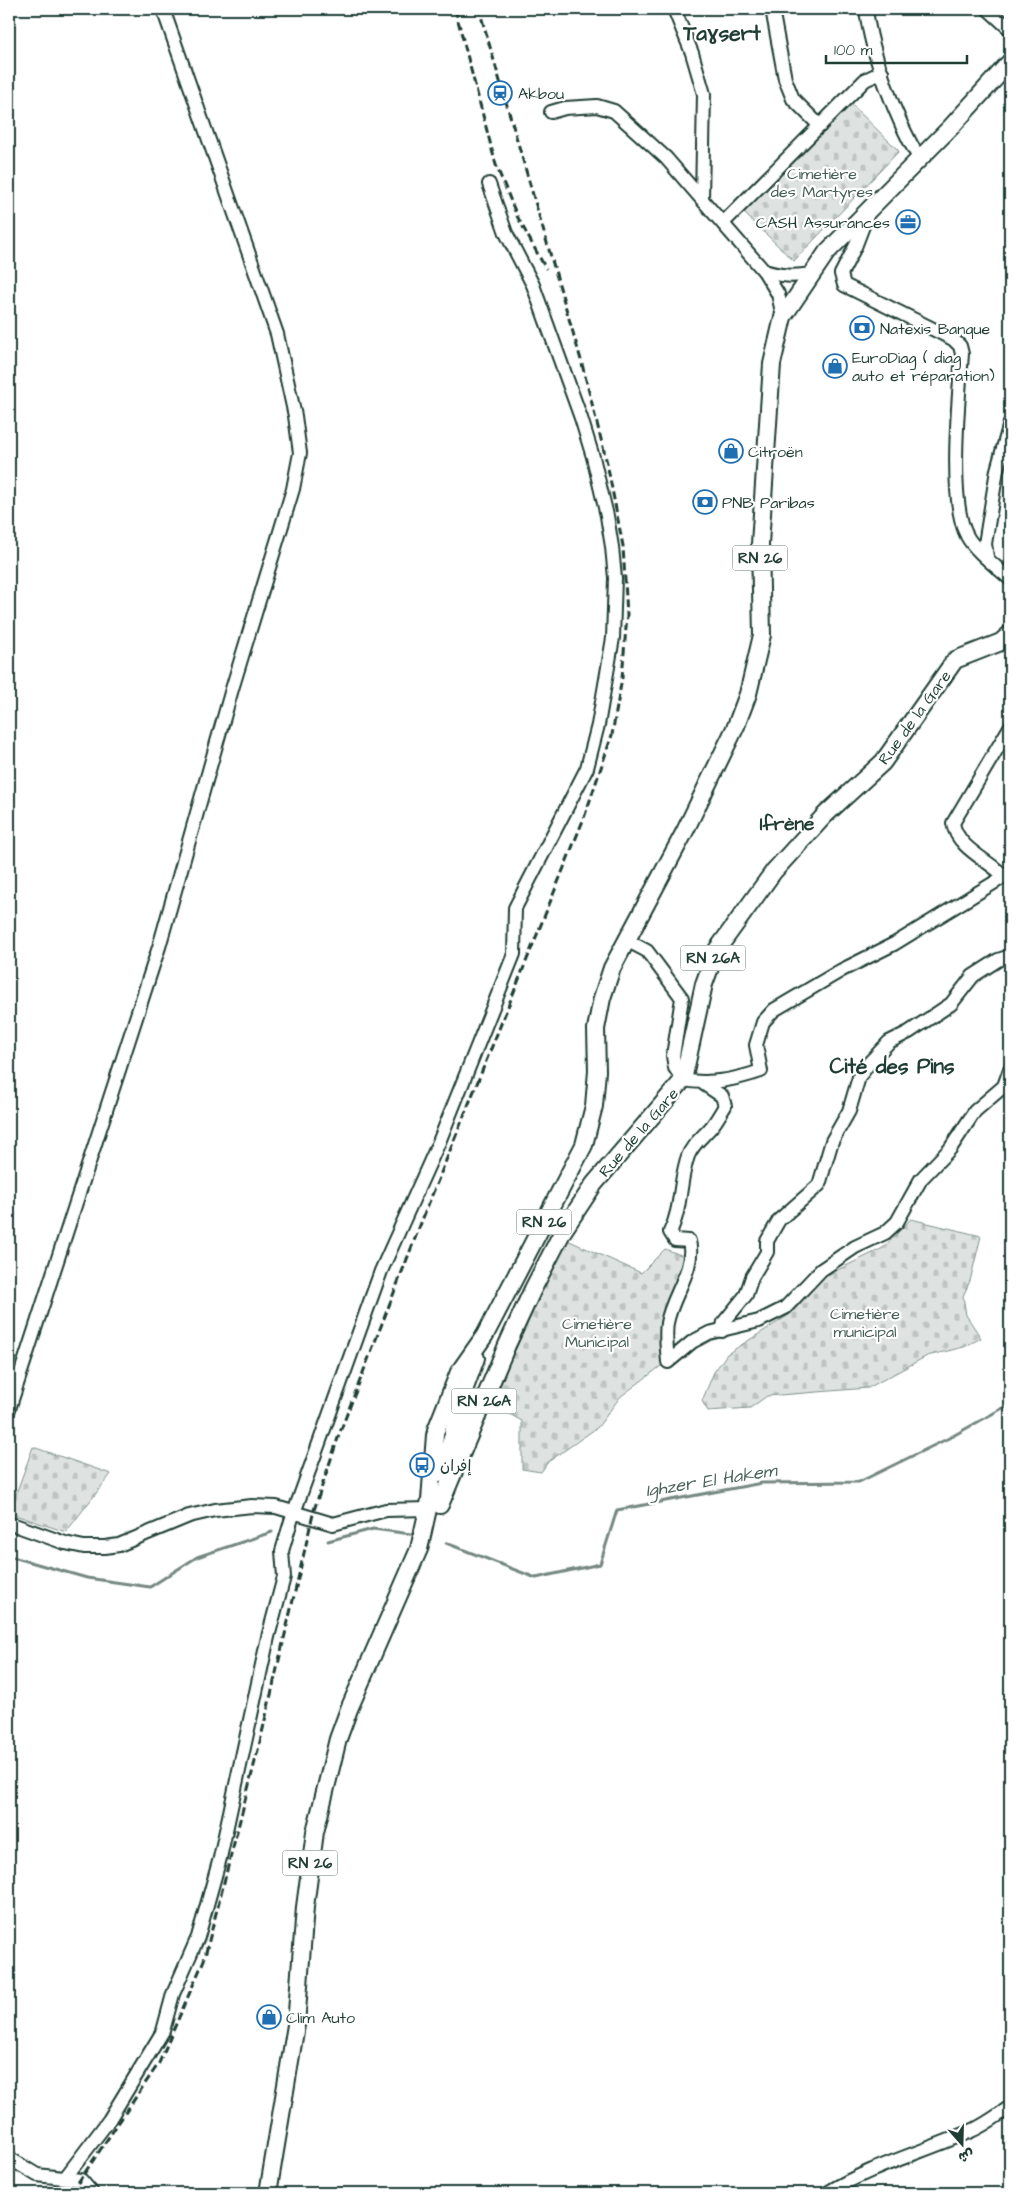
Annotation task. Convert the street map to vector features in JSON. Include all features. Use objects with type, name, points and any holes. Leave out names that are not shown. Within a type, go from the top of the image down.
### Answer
[{"type":"main road","name":"RN 26","points":[[278,2193],[302,2056],[309,2003],[321,1854],[345,1751],[370,1683],[422,1572],[424,1550],[432,1513],[436,1433],[459,1372],[485,1335],[584,1145],[594,1106],[597,1071],[596,1029],[602,998],[612,968],[684,833],[736,726],[756,665],[762,635],[760,544],[772,364],[783,317],[827,252],[1010,62]]},
{"type":"main road","name":"Rue de la Gare","points":[[454,1456],[472,1426],[532,1289],[563,1231],[594,1184],[683,1080],[704,984],[716,951],[774,871],[825,815],[882,762],[955,660],[1001,642],[1010,634]]},
{"type":"main road","points":[[432,1513],[454,1456],[452,1436],[458,1406],[485,1335]]},
{"type":"main road","points":[[452,1436],[470,1414],[492,1367],[507,1345]]},
{"type":"main road","points":[[436,1433],[439,1427],[446,1426],[452,1436]]},
{"type":"main road","points":[[452,1436],[462,1435],[472,1426]]},
{"type":"main road","name":"RN 26","points":[[268,2193],[296,2025],[309,1866],[325,1786],[338,1739],[364,1671],[424,1550]]},
{"type":"street","points":[[9,1409],[159,947],[232,688],[293,489],[300,453],[295,416],[277,334],[163,9]]},
{"type":"street","points":[[674,9],[692,53],[704,94],[702,200]]},
{"type":"street","points":[[772,9],[785,79],[793,99],[820,126]]},
{"type":"street","points":[[866,9],[873,46],[882,72],[910,144],[919,158]]},
{"type":"street","points":[[988,9],[1010,29]]},
{"type":"street","points":[[724,222],[866,80],[882,72]]},
{"type":"street","points":[[551,112],[565,108],[597,106],[614,111],[666,158],[702,200],[724,222],[764,270],[778,294],[783,317]]},
{"type":"street","points":[[66,2178],[109,2120],[163,2031],[173,1994],[198,1937],[220,1858],[268,1637],[284,1577],[282,1551],[381,1271],[439,1142],[514,954],[514,908],[587,768],[598,725],[613,638],[615,587],[607,516],[587,435],[532,285],[506,233],[489,184]]},
{"type":"street","points":[[870,208],[855,247],[841,274],[841,280],[844,285],[953,339],[960,346],[962,354],[957,423],[958,498],[962,521],[967,537],[1010,579]]},
{"type":"street","points":[[764,270],[780,276],[811,274]]},
{"type":"street","points":[[986,557],[985,544],[997,470],[1010,423]]},
{"type":"street","points":[[628,940],[647,951],[682,998],[673,1056],[675,1068],[683,1080],[704,1084],[738,1079],[761,1071],[757,1040],[763,1022],[774,1010],[842,970],[894,944],[1007,874],[959,840],[953,823],[1010,727]]},
{"type":"street","points":[[722,1331],[724,1322],[746,1294],[752,1277],[767,1252],[768,1241],[779,1220],[819,1185],[832,1141],[849,1111],[859,1077],[870,1062],[890,1042],[909,1032],[951,1004],[973,976],[998,960],[1010,956]]},
{"type":"street","points":[[704,1084],[722,1096],[724,1106],[714,1125],[696,1142],[689,1154],[682,1176],[676,1220],[670,1232],[675,1240],[689,1241],[692,1250],[690,1264],[667,1324],[668,1362],[692,1342],[709,1334],[759,1321],[785,1308],[821,1270],[855,1247],[885,1233],[897,1222],[921,1179],[950,1149],[975,1111],[1004,1086],[1010,1069]]},
{"type":"street","points":[[9,1523],[65,1543],[84,1547],[105,1547],[119,1545],[189,1516],[215,1510],[252,1506],[276,1507],[296,1511],[333,1524],[386,1510],[432,1513]]},
{"type":"street","points":[[827,2193],[939,2142],[972,2130],[1010,2107]]},
{"type":"street","points":[[9,2158],[38,2175],[81,2180],[92,2193]]},
{"type":"green space","name":"Cimetière des Martyres","points":[[850,103],[899,151],[794,261],[744,213]]},
{"type":"green space","name":"Cimetière municipal","points":[[911,1219],[981,1236],[970,1281],[963,1296],[966,1315],[981,1338],[964,1347],[927,1356],[868,1388],[767,1396],[750,1408],[708,1411],[702,1401],[714,1372],[727,1354],[792,1313],[823,1277],[883,1248]]},
{"type":"green space","name":"Cimetière Municipal","points":[[565,1239],[641,1273],[665,1249],[686,1257],[665,1363],[620,1397],[598,1427],[548,1462],[541,1472],[522,1469],[522,1421],[491,1404]]},
{"type":"green space","points":[[33,1447],[111,1474],[66,1532],[9,1513]]},
{"type":"waterway","name":"Ighzer El Hakem","points":[[446,1543],[536,1578],[600,1564],[617,1510],[762,1483],[859,1482],[951,1437],[1010,1404]]},
{"type":"waterway","name":"Ighzer El Hakem","points":[[328,1541],[373,1529],[411,1534]]},
{"type":"waterway","name":"Ighzer El Hakem","points":[[9,1556],[87,1578],[150,1587],[197,1557],[272,1532]]},
{"type":"railway","points":[[455,9],[496,165],[517,216],[546,269]]},
{"type":"railway","points":[[71,2193],[159,2063],[204,1960],[259,1746],[314,1510],[340,1432],[426,1210],[584,818],[612,735],[622,678],[627,615],[623,546],[607,463],[581,360],[479,9]]},
{"type":"place","name":"Akbou","points":[[500,93]]},
{"type":"place","name":"CASH Assurances","points":[[908,222]]},
{"type":"place","name":"Natexis Banque","points":[[862,328]]},
{"type":"place","name":"EuroDiag ( diag auto et réparation)","points":[[835,366]]},
{"type":"place","name":"Citroën","points":[[731,451]]},
{"type":"place","name":"PNB Paribas","points":[[705,502]]},
{"type":"place","name":"إفران","points":[[422,1465]]},
{"type":"place","name":"Clim Auto","points":[[269,2017]]},
{"type":"district","name":"Taɣsert","points":[[722,33]]},
{"type":"district","name":"Ifrène","points":[[787,823]]},
{"type":"district","name":"Cité des Pins","points":[[892,1066]]}]
